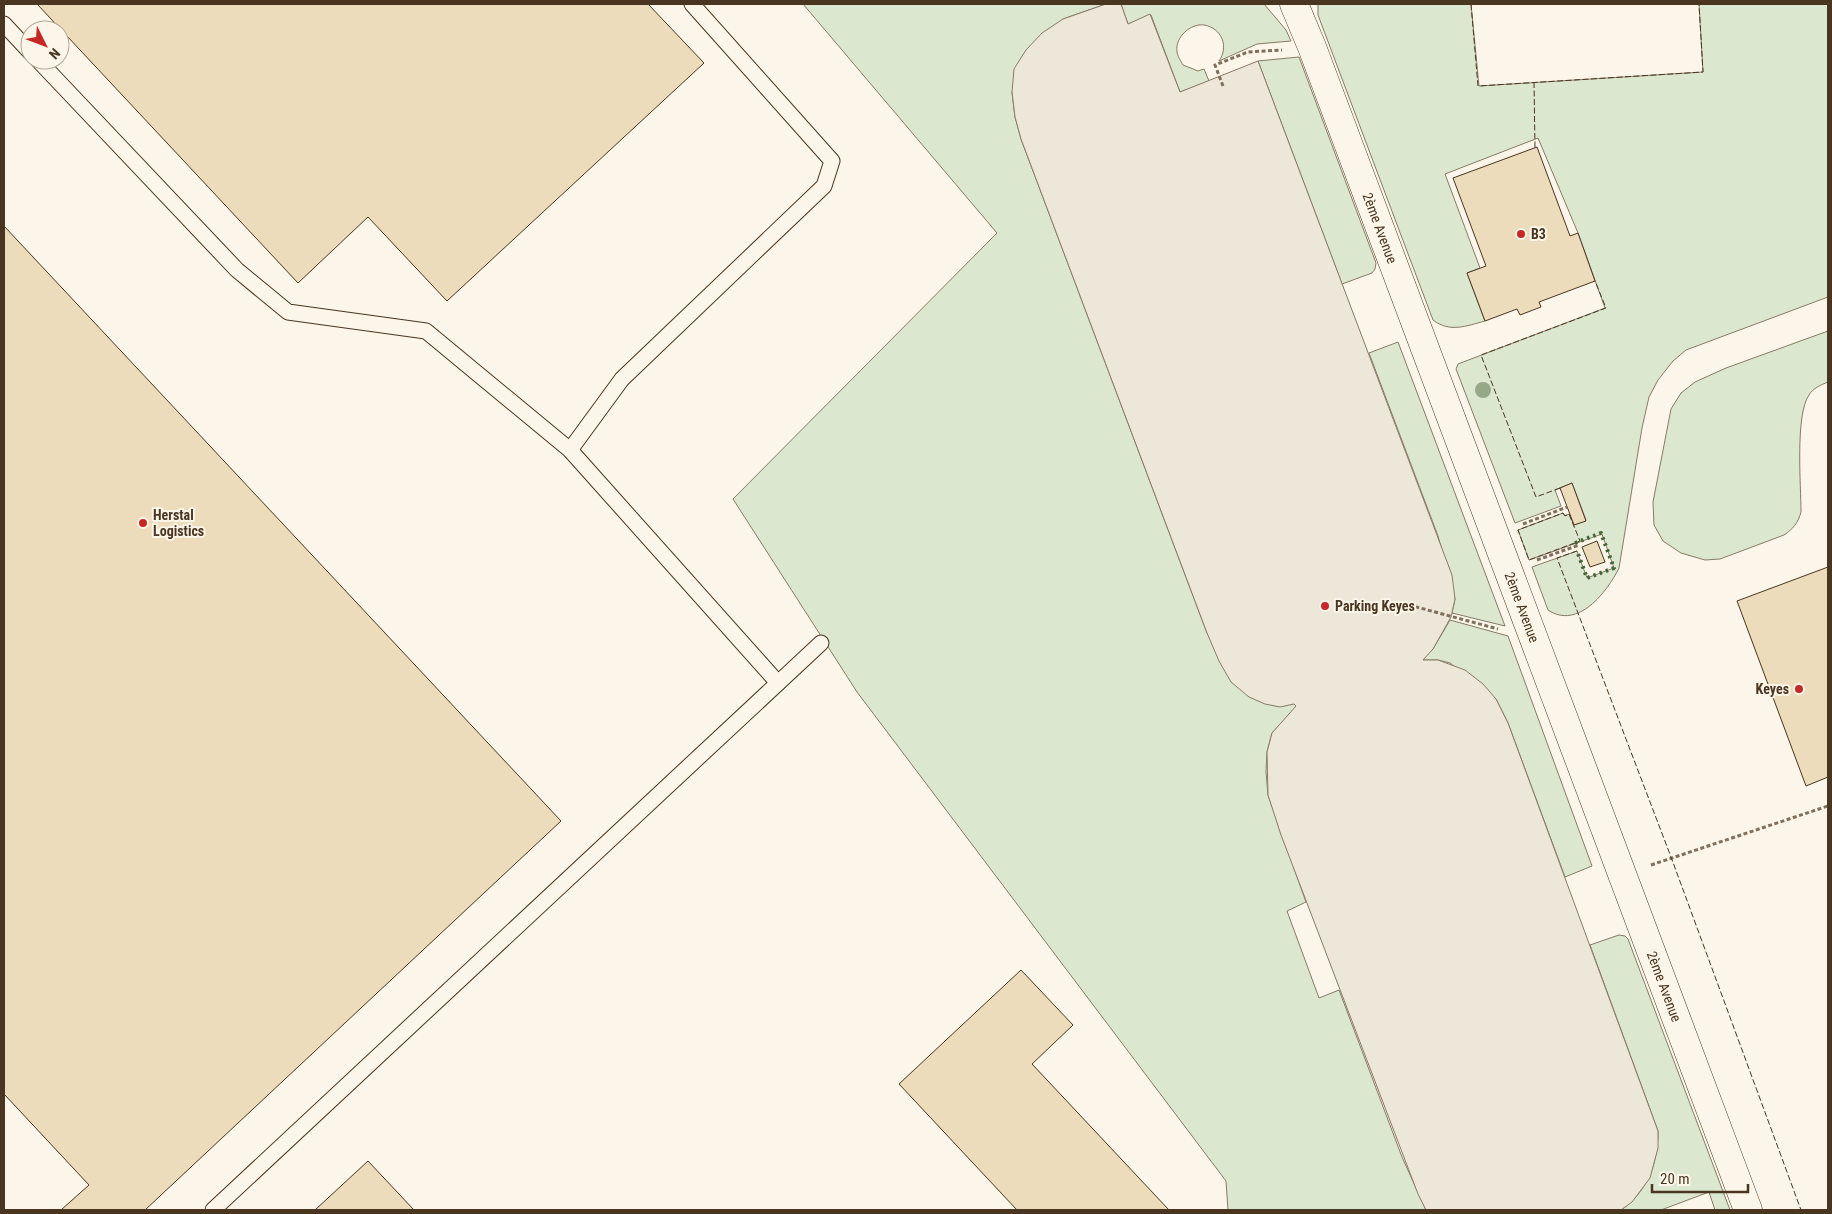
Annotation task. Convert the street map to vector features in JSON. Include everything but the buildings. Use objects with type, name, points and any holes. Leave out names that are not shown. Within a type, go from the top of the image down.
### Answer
[{"type":"street","name":"2ème Avenue","points":[[1294,4],[1312,47],[1748,1210]]},
{"type":"lane","points":[[570,450],[622,379],[824,186],[832,161],[692,4]]},
{"type":"lane","points":[[4,24],[20,41]]},
{"type":"lane","points":[[47,70],[236,270],[288,312],[426,331],[570,450],[778,683]]},
{"type":"lane","points":[[213,1210],[821,643]]},
{"type":"path","points":[[1223,86],[1215,65],[1248,52],[1312,47]]},
{"type":"path","points":[[1522,524],[1567,507]]},
{"type":"path","points":[[1535,561],[1579,545]]},
{"type":"path","points":[[1647,866],[1828,806]]},
{"type":"green space","points":[[803,4],[1106,4],[1063,19],[1012,92],[1015,117],[1021,139],[1207,633],[1297,706],[1272,733],[1267,752],[1266,772],[1268,795],[1306,902],[1287,911],[1319,998],[1339,990],[1402,1157],[1426,1210],[1228,1210],[1226,1181],[857,692],[733,499],[997,233]]},
{"type":"green space","points":[[1121,4],[1264,4],[1286,30],[1291,41],[1257,44],[1219,61],[1222,56],[1223,44],[1219,34],[1204,25],[1194,26],[1181,36],[1177,46],[1178,55],[1183,65],[1198,71],[1204,69],[1209,81],[1180,92],[1151,15],[1128,24]]},
{"type":"green space","points":[[1318,4],[1471,4],[1479,86],[1703,72],[1699,4],[1828,4],[1828,297],[1686,350],[1673,361],[1658,380],[1649,397],[1642,428],[1619,568],[1607,588],[1590,606],[1580,612],[1570,615],[1559,615],[1548,610],[1532,567],[1577,551],[1587,578],[1614,568],[1602,534],[1529,560],[1518,530],[1563,513],[1565,516],[1569,514],[1574,525],[1586,520],[1572,483],[1555,490],[1561,506],[1515,523],[1456,369],[1458,364],[1605,308],[1578,233],[1538,138],[1445,174],[1480,268],[1467,273],[1485,321],[1458,327],[1439,324],[1433,320],[1318,15]]},
{"type":"green space","points":[[1299,57],[1376,263],[1372,273],[1342,284],[1258,61]]},
{"type":"green space","points":[[1828,331],[1828,382],[1817,387],[1809,395],[1802,418],[1800,434],[1801,512],[1795,525],[1784,535],[1720,559],[1705,560],[1681,553],[1663,541],[1654,525],[1653,502],[1671,409],[1681,393],[1695,382],[1726,368]]},
{"type":"green space","points":[[1398,342],[1505,626],[1452,613],[1455,599],[1438,536],[1369,353]]},
{"type":"green space","points":[[1450,620],[1508,636],[1592,866],[1565,877],[1508,723],[1496,699],[1450,663],[1438,660],[1422,660],[1433,649]]},
{"type":"green space","points":[[1619,935],[1625,936],[1628,939],[1730,1210],[1715,1210],[1709,1192],[1661,1210],[1621,1210],[1638,1194],[1650,1175],[1658,1143],[1658,1131],[1590,945]]},
{"type":"shaded area","name":"Parking Keyes","points":[[1106,4],[1121,4],[1128,24],[1150,14],[1180,92],[1258,61],[1452,575],[1455,599],[1451,617],[1433,649],[1423,660],[1438,660],[1465,670],[1483,684],[1496,699],[1508,723],[1658,1131],[1658,1148],[1650,1178],[1632,1202],[1621,1210],[1426,1210],[1418,1194],[1281,835],[1268,795],[1267,752],[1272,733],[1296,706],[1294,704],[1280,707],[1265,704],[1249,697],[1231,682],[1219,661],[1021,139],[1015,117],[1012,92],[1014,69],[1026,50],[1042,33],[1063,19]]},
{"type":"hedge","points":[[1575,543],[1601,533],[1614,568],[1587,578],[1577,551]]},
{"type":"fence","points":[[1471,4],[1478,86],[1703,72],[1699,4]]},
{"type":"fence","points":[[1534,82],[1535,148]]},
{"type":"fence","points":[[1560,488],[1536,497],[1481,355],[1606,308],[1595,281]]},
{"type":"fence","points":[[1563,513],[1565,516],[1569,514],[1580,541],[1529,560],[1518,530],[1563,513]]},
{"type":"fence","points":[[1577,551],[1557,558],[1671,857],[1801,1210]]},
{"type":"place","name":"B3","points":[[1521,234]]},
{"type":"place","name":"Herstal Logistics","points":[[143,523]]},
{"type":"place","name":"Parking Keyes","points":[[1325,606]]},
{"type":"place","name":"Keyes","points":[[1799,689]]}]
